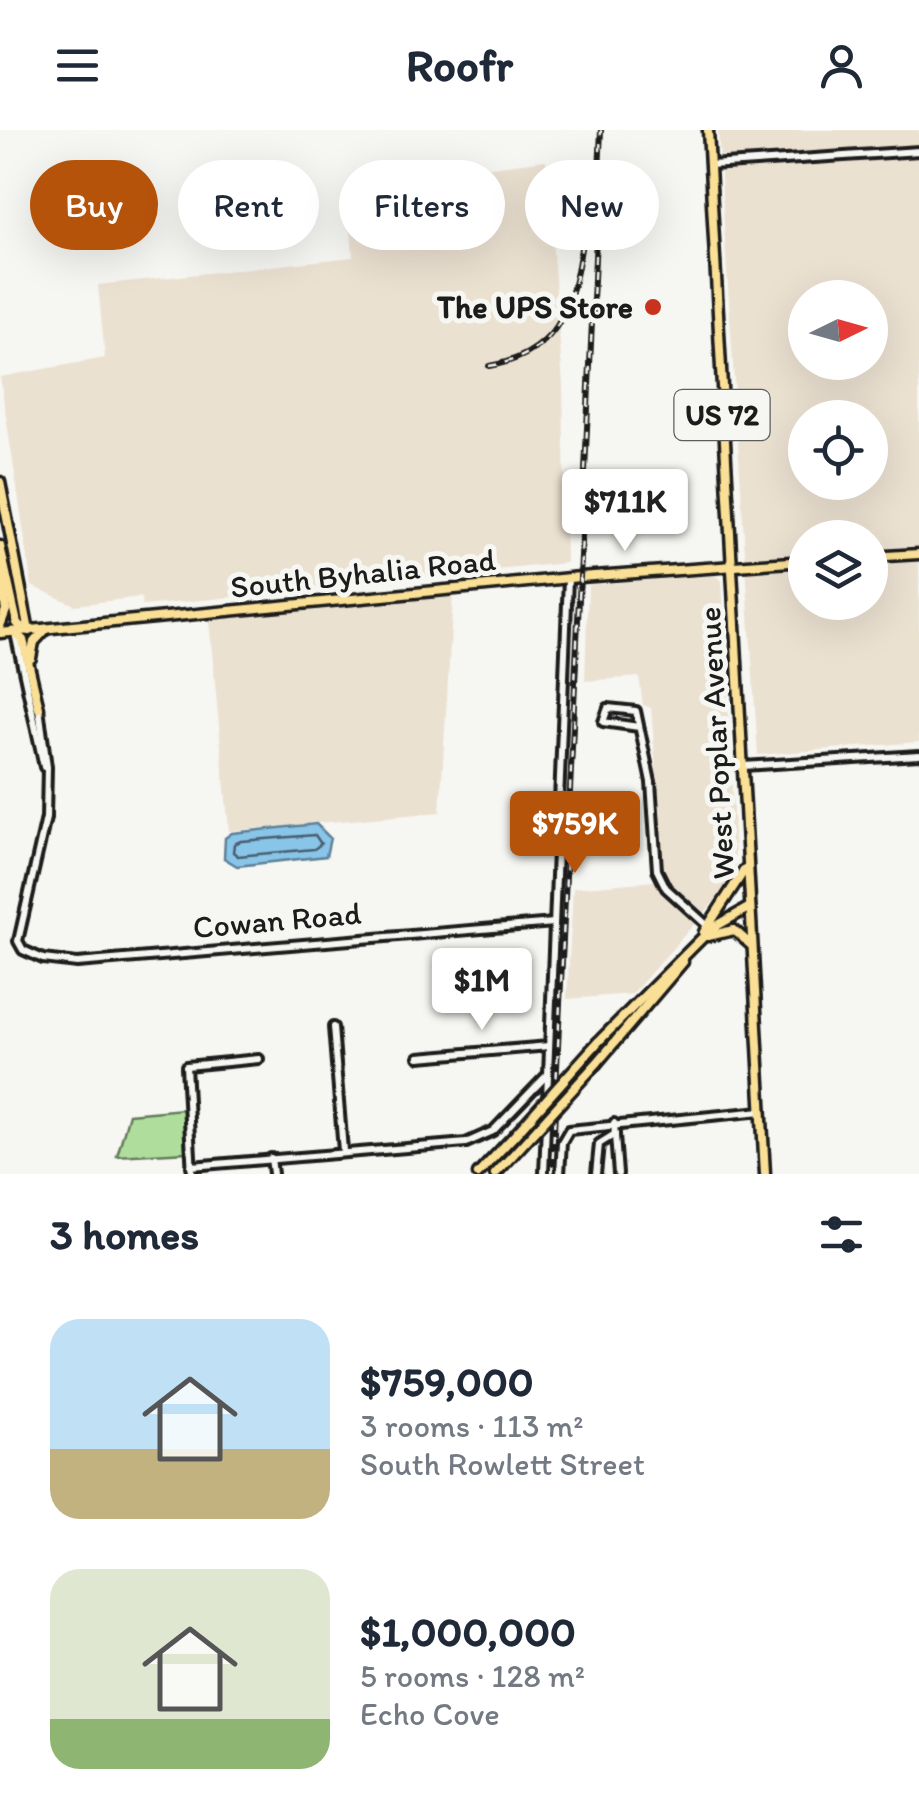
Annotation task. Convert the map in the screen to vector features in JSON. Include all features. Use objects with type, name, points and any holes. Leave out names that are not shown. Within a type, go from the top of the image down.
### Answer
[{"type":"main road","name":"West Poplar Avenue","points":[[708,130],[765,1174]]},
{"type":"main road","points":[[1,488],[28,630]]},
{"type":"main road","points":[[0,546],[17,623],[28,630]]},
{"type":"main road","points":[[888,556],[919,554]]},
{"type":"main road","points":[[0,557],[14,632],[23,640],[40,708]]},
{"type":"main road","name":"South Byhalia Road","points":[[0,629],[14,632],[568,578],[788,561]]},
{"type":"main road","points":[[0,574],[6,610],[0,629]]},
{"type":"main road","points":[[31,658],[34,642],[46,629]]},
{"type":"main road","points":[[478,1174],[598,1042],[711,929],[738,886],[748,861]]},
{"type":"main road","points":[[711,929],[750,908]]},
{"type":"main road","points":[[711,929],[738,932],[753,948]]},
{"type":"main road","points":[[495,1174],[675,976],[688,954]]},
{"type":"street","points":[[710,165],[919,151]]},
{"type":"street","points":[[544,1174],[568,578]]},
{"type":"street","points":[[28,630],[46,772]]},
{"type":"street","points":[[14,632],[46,772]]},
{"type":"street","points":[[639,727],[610,726],[603,722],[603,715],[608,708],[624,706],[636,711],[650,782],[657,870],[666,888],[711,929]]},
{"type":"street","points":[[743,766],[919,755]]},
{"type":"street","name":"Cowan Road","points":[[46,772],[40,858],[19,936],[20,946],[28,953],[67,964],[554,923]]},
{"type":"street","points":[[333,1028],[342,1151]]},
{"type":"street","points":[[419,1057],[549,1046]]},
{"type":"street","points":[[259,1060],[186,1066],[191,1170],[271,1158],[481,1139],[548,1074]]},
{"type":"street","points":[[560,1174],[562,1142],[569,1130],[762,1111]]},
{"type":"street","points":[[614,1123],[618,1174]]},
{"type":"street","points":[[596,1174],[600,1144],[615,1133]]},
{"type":"street","points":[[271,1158],[273,1174]]},
{"type":"shaded area","points":[[718,130],[919,130],[919,742],[758,755]]},
{"type":"shaded area","points":[[525,163],[525,250],[553,250],[563,385],[566,563],[143,606],[141,597],[75,605],[32,586],[0,377],[105,358],[98,285],[353,257],[353,250],[505,250],[505,165]]},
{"type":"shaded area","points":[[715,575],[722,581],[736,877],[632,994],[567,999],[573,888],[665,880],[651,708],[643,705],[639,677],[585,681],[588,585]]},
{"type":"shaded area","points":[[453,596],[440,812],[229,831],[209,620]]},
{"type":"green space","points":[[183,1109],[187,1152],[117,1156],[129,1114]]},
{"type":"water","points":[[316,824],[330,838],[326,856],[237,866],[224,858],[225,838],[232,833]]},
{"type":"railway","points":[[552,1174],[601,130]]},
{"type":"railway","points":[[489,366],[515,359],[551,334],[570,298],[580,250]]},
{"type":"place","name":"The UPS Store","points":[[653,307]]}]
